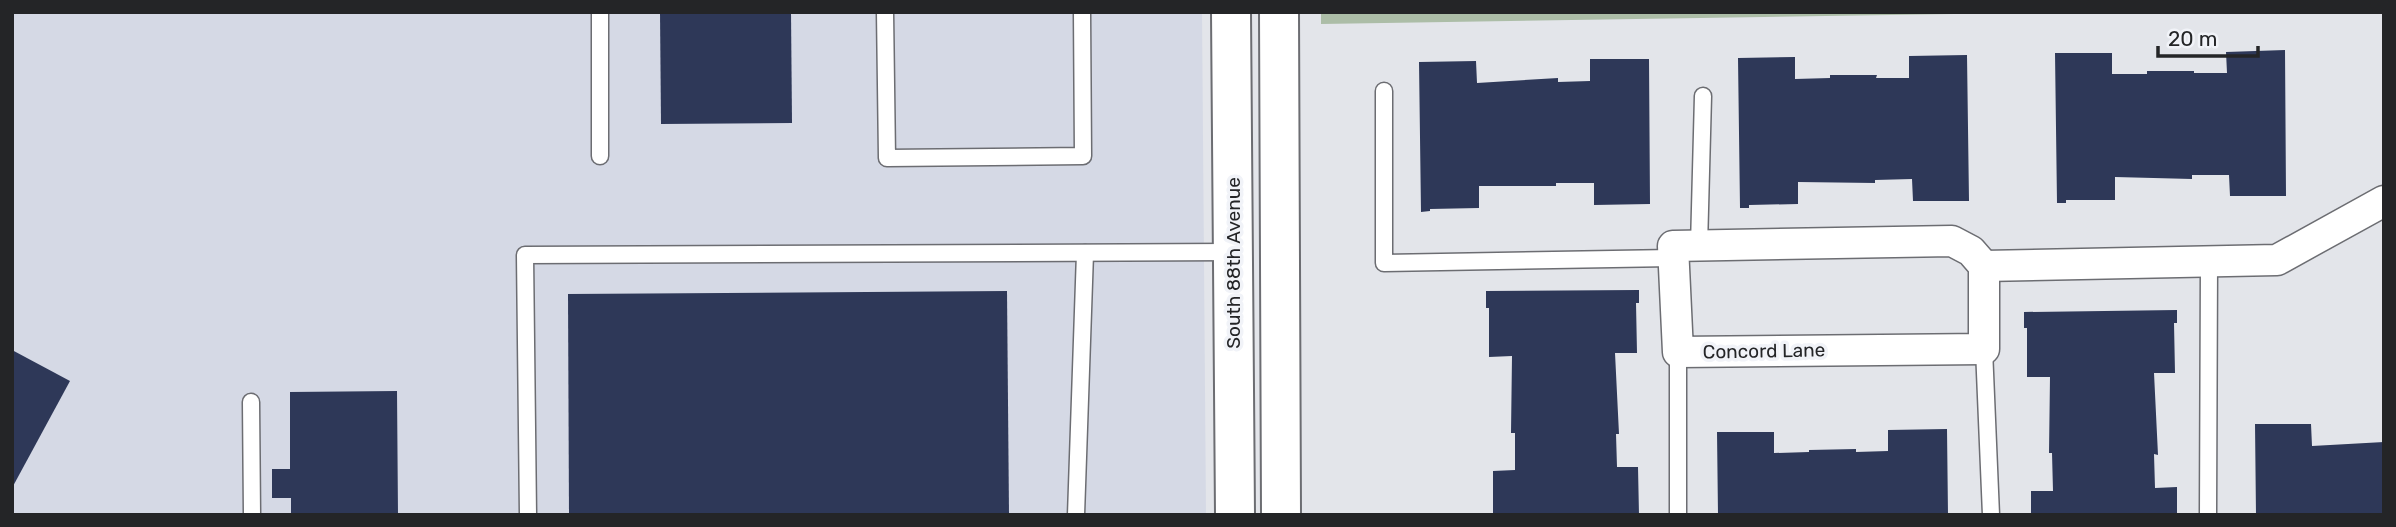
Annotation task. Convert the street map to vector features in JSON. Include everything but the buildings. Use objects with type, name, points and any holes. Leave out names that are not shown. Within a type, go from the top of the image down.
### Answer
[{"type":"street","name":"South 88th Avenue","points":[[1231,12],[1235,515]]},
{"type":"street","points":[[1279,12],[1281,515]]},
{"type":"street","points":[[1984,266],[2277,260],[2384,201]]},
{"type":"street","points":[[1686,252],[1952,241],[1971,251],[1984,266],[1984,349]]},
{"type":"street","name":"Concord Lane","points":[[1686,252],[1678,352],[1984,349]]},
{"type":"lane","points":[[600,12],[600,156]]},
{"type":"lane","points":[[885,12],[887,158],[1083,156],[1082,12]]},
{"type":"lane","points":[[1384,91],[1384,264],[1686,252],[1703,96]]},
{"type":"lane","points":[[1076,515],[1085,253]]},
{"type":"lane","points":[[528,515],[524,255],[1233,253]]},
{"type":"lane","points":[[2208,515],[2209,262]]},
{"type":"lane","points":[[1984,349],[1991,515]]},
{"type":"lane","points":[[1678,352],[1678,515]]},
{"type":"lane","points":[[251,402],[252,515]]},
{"type":"shaded area","points":[[12,12],[1202,12],[1206,515],[12,515]]},
{"type":"green space","points":[[1321,12],[2085,12],[1321,24]]}]
